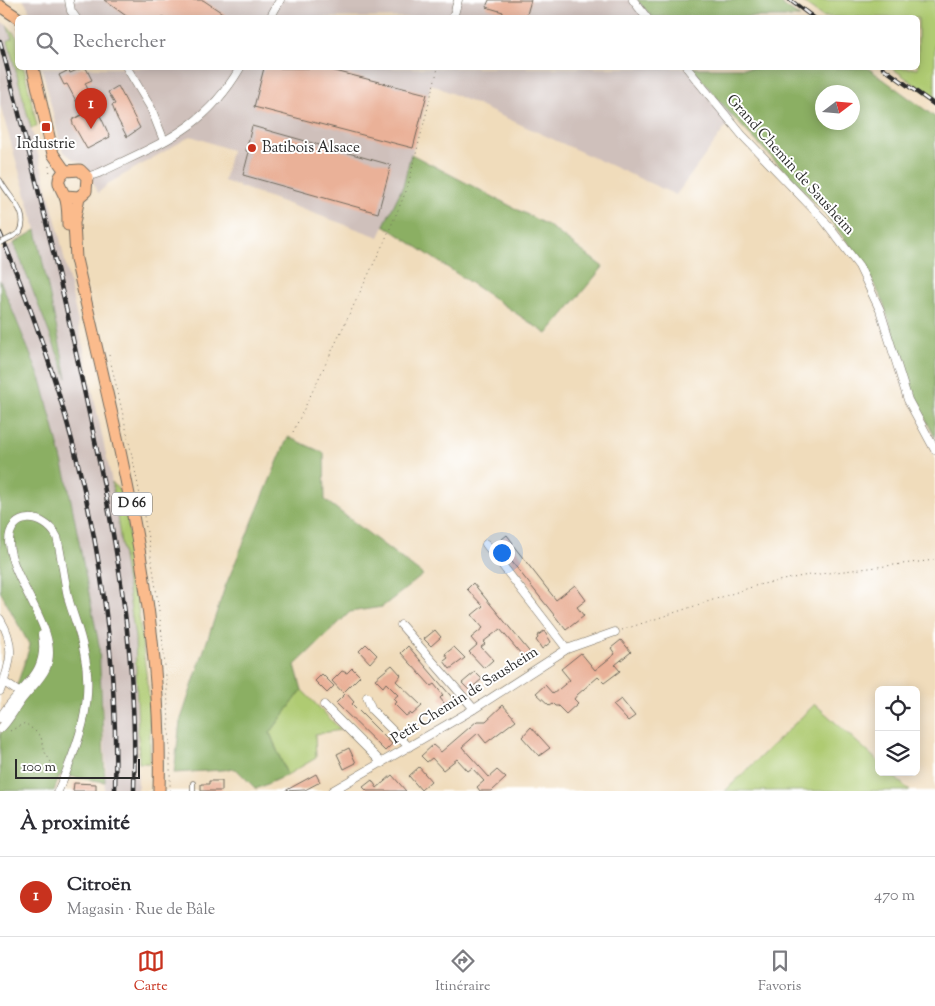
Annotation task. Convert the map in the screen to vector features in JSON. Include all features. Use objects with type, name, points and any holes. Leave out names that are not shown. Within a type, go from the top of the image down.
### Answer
[{"type":"main road","points":[[0,6],[15,16]]},
{"type":"main road","points":[[33,70],[53,154],[65,171]]},
{"type":"main road","points":[[75,168],[87,177],[88,186],[79,197],[65,196],[58,183],[65,171],[75,168]]},
{"type":"main road","name":"D 66","points":[[65,196],[69,238],[76,259],[138,540],[155,667],[160,753],[159,791]]},
{"type":"main road","name":"D 66","points":[[76,259],[74,223],[79,197]]},
{"type":"street","points":[[69,0],[74,15]]},
{"type":"street","points":[[272,15],[280,0]]},
{"type":"street","points":[[454,15],[458,0]]},
{"type":"street","points":[[633,0],[645,15]]},
{"type":"street","points":[[128,70],[151,108],[164,141]]},
{"type":"street","points":[[87,177],[181,132],[206,113],[222,95],[239,70]]},
{"type":"street","name":"Grand Chemin de Sausheim","points":[[689,70],[742,135],[823,219],[859,266],[880,310],[908,400],[935,450]]},
{"type":"street","points":[[0,718],[22,694],[43,661],[44,644],[38,619],[10,544],[14,528],[19,522],[30,518],[44,522],[52,529],[56,537],[68,596],[81,639],[87,669],[88,701],[80,736],[58,791]]},
{"type":"street","points":[[486,544],[567,649]]},
{"type":"street","points":[[0,619],[7,630],[11,663],[0,691]]},
{"type":"street","points":[[402,625],[474,709]]},
{"type":"street","name":"Petit Chemin de Sausheim","points":[[335,790],[474,709],[567,649],[615,632]]},
{"type":"street","points":[[4,682],[22,694]]},
{"type":"street","points":[[367,697],[372,710],[409,747]]},
{"type":"street","points":[[0,702],[10,709]]},
{"type":"street","points":[[324,705],[382,763]]},
{"type":"street","points":[[4,729],[10,709]]},
{"type":"lane","points":[[0,180],[5,191],[16,201],[22,219],[20,232],[0,243]]},
{"type":"lane","points":[[193,783],[193,791]]},
{"type":"path","points":[[293,432],[385,240],[407,189],[437,70]]},
{"type":"path","points":[[615,632],[776,582],[802,576],[935,560]]},
{"type":"path","points":[[168,680],[170,791]]},
{"type":"path","points":[[4,729],[11,731],[25,723],[41,736],[43,748],[56,778]]},
{"type":"shaded area","points":[[23,0],[637,0],[650,15],[30,15]]},
{"type":"shaded area","points":[[0,21],[7,25],[13,38],[8,42],[58,229],[112,482],[135,638],[138,791],[104,791],[106,767],[99,645],[67,480],[42,383],[0,280],[0,250],[14,243],[65,374],[36,230],[0,105]]},
{"type":"shaded area","points":[[42,70],[694,70],[733,117],[676,195],[431,84],[403,186],[379,237],[224,181],[231,150],[191,136],[111,182],[98,193],[85,164],[74,160],[64,152],[60,143]]},
{"type":"green space","points":[[637,0],[776,0],[797,15],[650,15]]},
{"type":"green space","points":[[799,0],[935,0],[935,99],[895,70],[920,70],[920,15],[820,15]]},
{"type":"green space","points":[[7,25],[15,35],[15,67],[8,41],[12,38]]},
{"type":"green space","points":[[16,70],[24,70],[37,126],[31,128]]},
{"type":"green space","points":[[694,70],[871,70],[935,117],[935,438],[911,390],[882,299],[860,259],[823,211],[733,117]]},
{"type":"green space","points":[[411,154],[549,226],[603,267],[547,334],[384,225],[403,186]]},
{"type":"green space","points":[[36,230],[67,378],[14,243]]},
{"type":"green space","points":[[0,280],[42,383],[67,480],[99,645],[105,782],[60,775],[54,791],[0,791],[0,736],[30,646],[0,591]]},
{"type":"green space","points":[[288,437],[324,453],[325,500],[423,575],[382,607],[350,612],[295,665],[302,690],[270,733],[287,775],[256,789],[236,769],[174,773],[180,722],[225,587]]},
{"type":"green space","points":[[112,482],[122,493],[126,509],[150,705],[150,763],[139,763],[135,638]]},
{"type":"green space","points":[[302,690],[341,730],[315,734],[316,758],[287,775],[270,733]]},
{"type":"green space","points":[[815,704],[875,758],[875,776],[893,776],[910,791],[725,791]]},
{"type":"building","points":[[104,0],[203,0],[226,15],[125,15]]},
{"type":"building","points":[[489,0],[531,0],[527,15],[502,15],[503,12],[486,7]]},
{"type":"building","points":[[69,70],[70,73],[77,70],[87,70],[92,80],[85,83],[110,137],[87,149],[72,120],[83,114],[67,84],[64,85],[59,75]]},
{"type":"building","points":[[263,70],[331,70],[427,94],[413,148],[254,107]]},
{"type":"building","points":[[118,86],[140,128],[127,137],[117,118],[112,105],[115,104],[108,92]]},
{"type":"building","points":[[252,126],[391,165],[378,213],[243,175],[249,152],[246,151]]},
{"type":"building","points":[[507,535],[556,600],[575,585],[586,600],[577,607],[584,616],[566,630],[497,543]]},
{"type":"building","points":[[473,583],[532,655],[526,660],[500,629],[483,642],[485,644],[481,647],[493,660],[484,668],[469,652],[477,645],[471,638],[483,628],[472,615],[483,606],[467,589]]},
{"type":"building","points":[[435,630],[441,637],[431,646],[424,639]]},
{"type":"building","points":[[544,631],[551,642],[542,649],[536,640],[537,636]]},
{"type":"building","points":[[621,640],[631,652],[615,665],[620,671],[604,683],[598,677],[577,695],[574,699],[578,703],[566,714],[558,706],[552,703],[549,705],[536,693],[545,685],[553,694],[570,680],[561,669],[581,653],[595,670],[615,654],[611,648]]},
{"type":"building","points":[[366,644],[377,655],[370,663],[359,651]]},
{"type":"building","points":[[408,646],[456,702],[448,708],[440,698],[443,695],[434,684],[431,686],[401,653]]},
{"type":"building","points":[[454,647],[465,658],[450,669],[444,661],[448,658],[445,654]]},
{"type":"building","points":[[392,665],[401,675],[396,681],[422,706],[412,715],[410,713],[406,716],[394,704],[396,702],[393,699],[398,695],[386,683],[383,687],[375,679]]},
{"type":"building","points":[[352,668],[360,676],[343,693],[332,681],[342,671],[347,673]]},
{"type":"building","points":[[475,672],[482,679],[469,690],[462,683]]},
{"type":"building","points":[[322,674],[334,686],[327,693],[315,681]]},
{"type":"building","points":[[346,693],[354,702],[352,704],[392,744],[385,751],[336,703]]},
{"type":"building","points":[[621,699],[635,716],[628,721],[613,705]]},
{"type":"building","points":[[503,705],[516,720],[486,743],[478,733],[462,747],[489,777],[497,770],[506,778],[492,791],[480,791],[477,787],[484,781],[472,768],[468,771],[457,759],[443,770],[432,758],[427,762],[421,756],[433,745],[441,752],[477,721],[486,721]]},
{"type":"building","points":[[531,727],[550,748],[539,756],[522,737]]},
{"type":"building","points":[[349,748],[356,763],[344,769],[337,754]]},
{"type":"building","points":[[419,767],[431,781],[421,790],[409,776]]},
{"type":"building","points":[[316,774],[320,782],[305,790],[285,791]]},
{"type":"building","points":[[392,775],[406,791],[367,791],[363,787],[372,780],[377,788]]},
{"type":"building","points":[[209,781],[222,781],[222,791],[201,791],[201,784],[209,784]]},
{"type":"building","points":[[74,783],[96,784],[96,791],[73,791]]},
{"type":"railway","points":[[790,0],[810,15]]},
{"type":"railway","points":[[0,41],[33,168],[63,296],[113,534],[121,584],[132,685],[134,791]]},
{"type":"railway","points":[[886,70],[935,105]]},
{"type":"railway","points":[[0,233],[27,300],[51,368],[88,506],[101,576],[110,647],[115,719],[115,791]]},
{"type":"place","name":"Industrie","points":[[46,127]]},
{"type":"place","name":"Citroën","points":[[91,129]]},
{"type":"place","name":"Batibois Alsace","points":[[252,148]]}]
